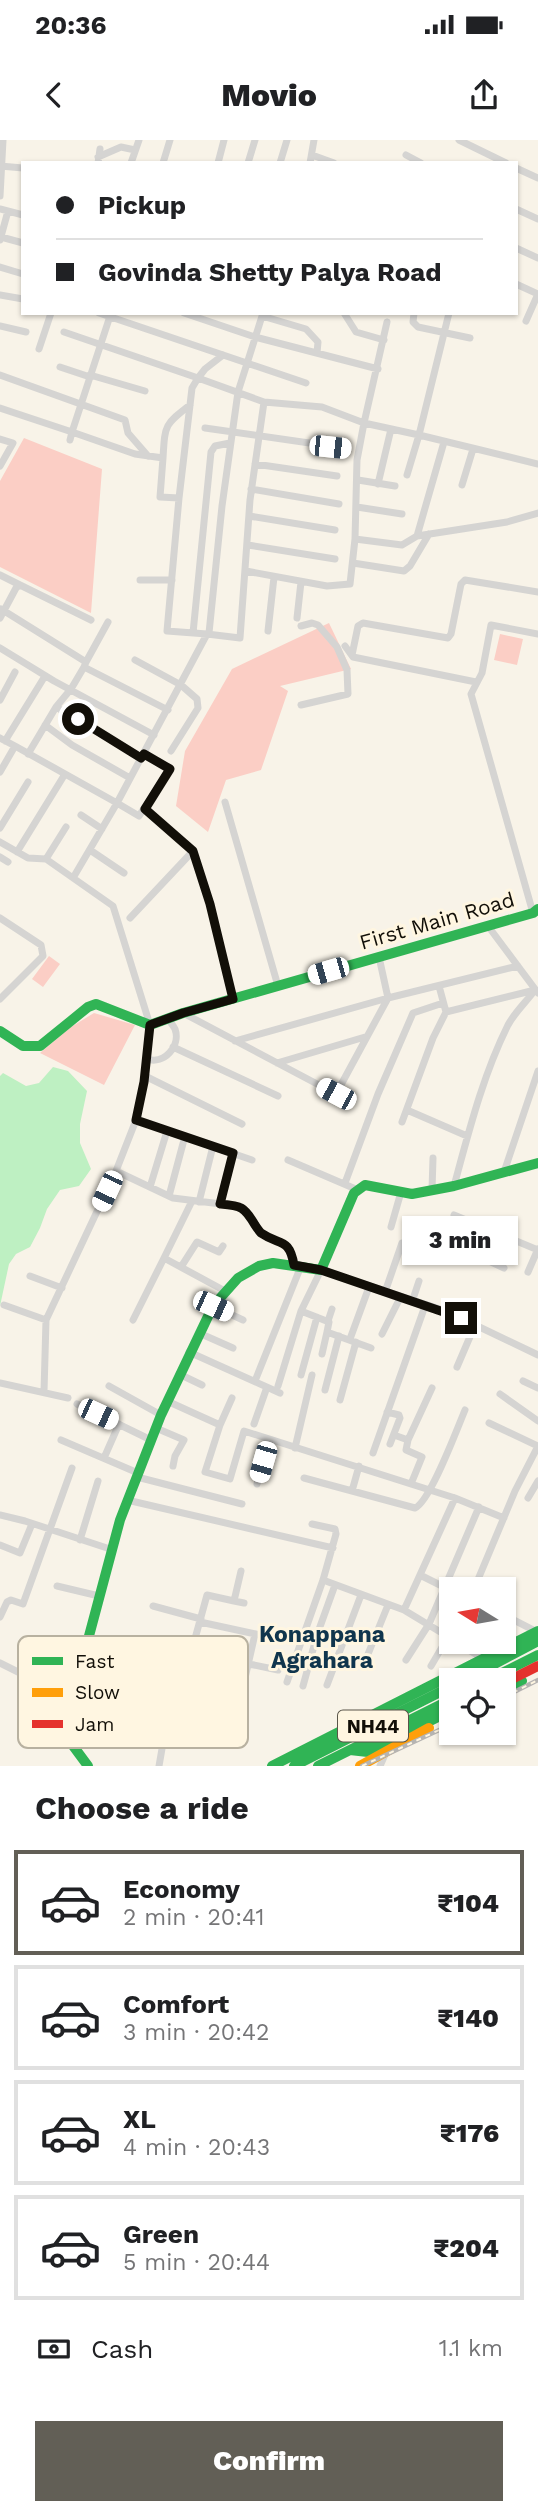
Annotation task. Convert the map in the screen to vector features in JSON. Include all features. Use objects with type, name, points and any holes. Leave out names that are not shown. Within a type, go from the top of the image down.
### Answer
[{"type":"main road","name":"First Main Road","points":[[150,1025],[183,1013],[536,912]]},
{"type":"main road","points":[[0,1031],[20,1046],[40,1046],[88,1007],[96,1004],[150,1025]]},
{"type":"main road","points":[[88,1636],[110,1549],[127,1500],[179,1374],[213,1306],[225,1291],[239,1278],[259,1266],[273,1263],[321,1270],[354,1194],[365,1185],[412,1194],[454,1186],[538,1163]]},
{"type":"main road","points":[[272,1766],[484,1659],[538,1638]]},
{"type":"main road","points":[[485,1668],[538,1638]]},
{"type":"main road","points":[[491,1668],[538,1638]]},
{"type":"main road","points":[[515,1668],[538,1658]]},
{"type":"main road","points":[[516,1670],[538,1658]]},
{"type":"main road","points":[[516,1679],[537,1673]]},
{"type":"main road","points":[[516,1684],[537,1673]]},
{"type":"main road","name":"NH44","points":[[294,1766],[439,1694]]},
{"type":"main road","points":[[303,1766],[439,1695]]},
{"type":"main road","points":[[318,1766],[439,1707]]},
{"type":"main road","name":"NH44","points":[[326,1766],[439,1708]]},
{"type":"main road","points":[[350,1750],[368,1752],[439,1716]]},
{"type":"main road","points":[[360,1766],[387,1749],[439,1723]]},
{"type":"main road","points":[[77,1748],[88,1766]]},
{"type":"street","points":[[0,196],[4,140]]},
{"type":"street","points":[[132,161],[139,140]]},
{"type":"street","points":[[164,161],[170,140]]},
{"type":"street","points":[[219,161],[224,140]]},
{"type":"street","points":[[249,161],[255,140]]},
{"type":"street","points":[[281,161],[287,140]]},
{"type":"street","points":[[311,159],[314,140]]},
{"type":"street","points":[[459,140],[502,161]]},
{"type":"street","points":[[99,156],[121,147],[135,150]]},
{"type":"street","points":[[406,155],[417,161]]},
{"type":"street","points":[[2,166],[21,168]]},
{"type":"street","points":[[518,169],[538,178]]},
{"type":"street","points":[[21,214],[4,210],[0,238],[21,243]]},
{"type":"street","points":[[518,210],[538,219]]},
{"type":"street","points":[[518,249],[538,258]]},
{"type":"street","points":[[0,267],[21,273]]},
{"type":"street","points":[[518,285],[538,294],[526,321]]},
{"type":"street","points":[[0,295],[21,299]]},
{"type":"street","points":[[39,349],[50,315]]},
{"type":"street","points":[[71,436],[110,315],[306,383]]},
{"type":"street","points":[[190,315],[255,338],[378,369]]},
{"type":"street","points":[[73,878],[155,735],[208,633],[238,392],[262,315]]},
{"type":"street","points":[[265,315],[306,329],[318,342],[317,353]]},
{"type":"street","points":[[345,315],[356,332],[384,340]]},
{"type":"street","points":[[414,315],[414,325],[470,338]]},
{"type":"street","points":[[407,475],[449,315]]},
{"type":"street","points":[[246,571],[327,586],[349,584],[355,539],[357,460],[387,323]]},
{"type":"street","points":[[0,326],[26,332]]},
{"type":"street","points":[[64,332],[264,402],[322,407],[364,423],[538,464]]},
{"type":"street","points":[[223,355],[205,369],[192,388],[167,631],[240,638],[251,489],[264,402]]},
{"type":"street","points":[[60,368],[145,391]]},
{"type":"street","points":[[0,375],[125,420],[128,433],[148,456]]},
{"type":"street","points":[[179,498],[160,497],[164,434],[169,422],[190,405]]},
{"type":"street","points":[[0,408],[71,436],[135,454],[163,458]]},
{"type":"street","points":[[205,428],[344,448]]},
{"type":"street","points":[[379,484],[391,429]]},
{"type":"street","points":[[0,439],[13,443],[0,466]]},
{"type":"street","points":[[417,536],[444,442]]},
{"type":"street","points":[[193,633],[211,452],[215,446],[230,443]]},
{"type":"street","points":[[462,485],[473,449]]},
{"type":"street","points":[[255,464],[337,476]]},
{"type":"street","points":[[358,480],[394,486]]},
{"type":"street","points":[[251,489],[339,504]]},
{"type":"street","points":[[357,507],[402,514]]},
{"type":"street","points":[[355,539],[402,545],[417,536],[507,522],[538,513]]},
{"type":"street","points":[[249,516],[335,530]]},
{"type":"street","points":[[353,563],[404,571],[410,566],[429,534]]},
{"type":"street","points":[[248,545],[335,559]]},
{"type":"street","points":[[0,575],[91,620]]},
{"type":"street","points":[[268,631],[274,577]]},
{"type":"street","points":[[140,580],[173,580]]},
{"type":"street","points":[[352,655],[358,626],[363,623],[448,638],[461,584],[465,580],[538,592]]},
{"type":"street","points":[[297,618],[300,582]]},
{"type":"street","points":[[20,585],[1,613],[168,710]]},
{"type":"street","points":[[29,754],[56,707],[71,689],[108,622]]},
{"type":"street","points":[[300,626],[312,623],[318,625],[353,657],[476,682]]},
{"type":"street","points":[[536,912],[472,700],[472,690],[482,673],[491,625],[538,634]]},
{"type":"street","points":[[341,647],[354,642]]},
{"type":"street","points":[[301,705],[348,694],[347,670],[341,647]]},
{"type":"street","points":[[0,648],[45,676],[155,735]]},
{"type":"street","points":[[135,660],[181,685],[197,699],[198,708],[171,751]]},
{"type":"street","points":[[0,700],[15,672]]},
{"type":"street","points":[[45,676],[3,740],[139,816],[170,769],[56,707]]},
{"type":"street","points":[[45,726],[72,745],[130,778]]},
{"type":"street","points":[[0,772],[15,746]]},
{"type":"street","points":[[17,852],[65,774]]},
{"type":"street","points":[[0,828],[28,782]]},
{"type":"street","points":[[225,802],[278,986]]},
{"type":"street","points":[[145,809],[193,851],[210,904],[233,999]]},
{"type":"street","points":[[81,815],[102,829]]},
{"type":"street","points":[[46,859],[66,827]]},
{"type":"street","points":[[0,842],[28,858],[46,859],[114,906],[150,1025],[145,1076],[136,1120],[116,1171],[46,1320],[44,1392]]},
{"type":"street","points":[[90,850],[124,873]]},
{"type":"street","points":[[130,918],[193,851]]},
{"type":"street","points":[[0,857],[8,862]]},
{"type":"street","points":[[0,918],[41,945],[44,950],[43,956],[0,999]]},
{"type":"street","points":[[488,926],[537,992]]},
{"type":"street","points":[[183,1013],[336,1094],[388,998],[379,957]]},
{"type":"street","points":[[235,1041],[388,998],[518,966]]},
{"type":"street","points":[[402,1122],[433,1038],[446,1013],[439,986]]},
{"type":"street","points":[[446,1013],[537,992]]},
{"type":"street","points":[[454,1186],[484,1084],[509,1022],[537,992]]},
{"type":"street","points":[[345,1183],[378,1094],[413,1013],[443,1003]]},
{"type":"street","points":[[147,1059],[162,1059],[173,1047],[175,1030],[168,1018]]},
{"type":"street","points":[[277,1063],[365,1037]]},
{"type":"street","points":[[173,1047],[278,1096]]},
{"type":"street","points":[[504,1172],[537,1075]]},
{"type":"street","points":[[145,1076],[242,1124]]},
{"type":"street","points":[[407,1110],[467,1136]]},
{"type":"street","points":[[136,1120],[251,1160]]},
{"type":"street","points":[[150,1187],[167,1131]]},
{"type":"street","points":[[169,1196],[185,1136]]},
{"type":"street","points":[[133,1320],[195,1201],[213,1146]]},
{"type":"street","points":[[220,1204],[233,1153]]},
{"type":"street","points":[[432,1190],[433,1158]]},
{"type":"street","points":[[288,1160],[358,1190]]},
{"type":"street","points":[[116,1171],[169,1196],[237,1206],[246,1210],[260,1233],[285,1243],[292,1251],[298,1265],[254,1381]]},
{"type":"street","points":[[391,1227],[401,1192]]},
{"type":"street","points":[[454,1215],[538,1250],[528,1272]]},
{"type":"street","points":[[463,1249],[474,1223]]},
{"type":"street","points":[[181,1267],[197,1242],[219,1252],[223,1246]]},
{"type":"street","points":[[384,1292],[402,1243]]},
{"type":"street","points":[[454,1245],[504,1268]]},
{"type":"street","points":[[164,1258],[225,1291]]},
{"type":"street","points":[[190,1352],[267,1387],[279,1389],[301,1311],[321,1270],[446,1311],[538,1354]]},
{"type":"street","points":[[30,1276],[62,1288]]},
{"type":"street","points":[[412,1302],[419,1281]]},
{"type":"street","points":[[340,1400],[353,1340],[369,1287]]},
{"type":"street","points":[[382,1334],[400,1297]]},
{"type":"street","points":[[4,1305],[46,1320]]},
{"type":"street","points":[[213,1306],[243,1320]]},
{"type":"street","points":[[373,1453],[425,1306]]},
{"type":"street","points":[[322,1354],[332,1309]]},
{"type":"street","points":[[301,1311],[328,1321]]},
{"type":"street","points":[[302,1375],[317,1317]]},
{"type":"street","points":[[457,1367],[475,1325]]},
{"type":"street","points":[[327,1332],[371,1348]]},
{"type":"street","points":[[199,1333],[233,1348]]},
{"type":"street","points":[[325,1390],[339,1336]]},
{"type":"street","points":[[179,1374],[202,1385]]},
{"type":"street","points":[[295,1448],[312,1375]]},
{"type":"street","points":[[523,1381],[538,1388]]},
{"type":"street","points":[[1,1386],[68,1398]]},
{"type":"street","points":[[109,1387],[161,1415]]},
{"type":"street","points":[[254,1424],[267,1387]]},
{"type":"street","points":[[411,1484],[422,1457],[406,1450],[408,1440],[432,1388]]},
{"type":"street","points":[[500,1394],[538,1421]]},
{"type":"street","points":[[232,1398],[205,1472],[230,1479],[244,1431],[455,1497],[504,1518]]},
{"type":"street","points":[[167,1401],[220,1425]]},
{"type":"street","points":[[77,1405],[151,1440]]},
{"type":"street","points":[[304,1478],[415,1508],[422,1504],[430,1490],[466,1410]]},
{"type":"street","points":[[387,1412],[400,1418],[390,1444]]},
{"type":"street","points":[[479,1577],[519,1483],[538,1446],[489,1423]]},
{"type":"street","points":[[104,1458],[119,1424]]},
{"type":"street","points":[[156,1428],[184,1440],[173,1466]]},
{"type":"street","points":[[394,1435],[408,1440]]},
{"type":"street","points":[[61,1440],[138,1475],[242,1504]]},
{"type":"street","points":[[257,1484],[269,1440]]},
{"type":"street","points":[[352,1491],[359,1466]]},
{"type":"street","points":[[0,1617],[7,1602],[11,1600],[23,1604],[72,1468]]},
{"type":"street","points":[[528,1498],[538,1480]]},
{"type":"street","points":[[80,1540],[98,1481]]},
{"type":"street","points":[[519,1483],[533,1489]]},
{"type":"street","points":[[404,1610],[455,1497]]},
{"type":"street","points":[[127,1500],[332,1548]]},
{"type":"street","points":[[453,1577],[479,1507]]},
{"type":"street","points":[[0,1515],[110,1549]]},
{"type":"street","points":[[0,1545],[20,1553],[32,1524]]},
{"type":"street","points":[[287,1682],[323,1580],[336,1534],[335,1529],[312,1524]]},
{"type":"street","points":[[234,1601],[241,1571]]},
{"type":"street","points":[[420,1576],[439,1586]]},
{"type":"street","points":[[323,1580],[404,1610],[439,1631]]},
{"type":"street","points":[[303,1686],[335,1585]]},
{"type":"street","points":[[57,1586],[99,1596]]},
{"type":"street","points":[[197,1636],[207,1595],[244,1603]]},
{"type":"street","points":[[327,1685],[362,1595]]},
{"type":"street","points":[[366,1659],[388,1605]]},
{"type":"street","points":[[153,1606],[201,1621],[279,1639]]},
{"type":"street","points":[[407,1660],[439,1606]]},
{"type":"street","points":[[516,1623],[538,1638]]},
{"type":"street","points":[[256,1634],[248,1664],[278,1670]]},
{"type":"street","points":[[431,1666],[440,1654]]},
{"type":"street","points":[[475,1654],[484,1659]]},
{"type":"street","points":[[0,1663],[18,1672]]},
{"type":"street","points":[[159,1766],[162,1748]]},
{"type":"street","points":[[380,1766],[387,1749]]},
{"type":"shaded area","points":[[24,438],[102,469],[91,613],[0,567],[0,481]]},
{"type":"shaded area","points":[[329,623],[351,669],[280,686],[288,691],[261,770],[226,780],[208,832],[176,806],[185,751],[232,669]]},
{"type":"shaded area","points":[[500,634],[523,639],[517,665],[494,660]]},
{"type":"shaded area","points":[[49,956],[60,964],[43,987],[32,979]]},
{"type":"shaded area","points":[[94,1013],[135,1025],[104,1085],[40,1053],[71,1027]]},
{"type":"shaded area","points":[[53,1067],[68,1071],[87,1091],[80,1124],[80,1143],[91,1169],[79,1186],[60,1190],[47,1209],[30,1247],[16,1254],[9,1264],[0,1306],[0,1076],[3,1073],[26,1086],[39,1083]]},
{"type":"railway","points":[[516,1691],[538,1680]]},
{"type":"railway","points":[[362,1766],[439,1730]]},
{"type":"traffic: fast","points":[[0,1031],[23,1046],[40,1046],[88,1007],[96,1004],[150,1025],[183,1013],[533,913],[538,909]]},
{"type":"traffic: fast","points":[[89,1636],[120,1520],[161,1415],[213,1306],[238,1278],[259,1266],[273,1263],[321,1270],[354,1193],[365,1185],[412,1194],[454,1186],[538,1163]]},
{"type":"traffic: fast","points":[[272,1766],[538,1631]]},
{"type":"traffic: fast","points":[[487,1668],[538,1641]]},
{"type":"traffic: fast","points":[[512,1668],[538,1655]]},
{"type":"traffic: fast","points":[[516,1684],[522,1681]]},
{"type":"traffic: fast","points":[[294,1766],[439,1693]]},
{"type":"traffic: fast","points":[[318,1766],[439,1706]]},
{"type":"traffic: fast","points":[[350,1750],[368,1752],[439,1716]]},
{"type":"traffic: fast","points":[[75,1748],[88,1766]]},
{"type":"traffic: slow","points":[[360,1766],[429,1728]]},
{"type":"traffic: jam","points":[[516,1677],[538,1666]]},
{"type":"district","name":"Konappana Agrahara","points":[[322,1647]]},
{"type":"route","points":[[78,719],[141,758],[144,754],[170,769],[145,809],[193,851],[210,904],[233,999],[150,1025],[144,1082],[136,1120],[233,1153],[220,1204],[246,1210],[260,1233],[285,1243],[292,1251],[294,1265],[321,1270],[461,1318]]}]
